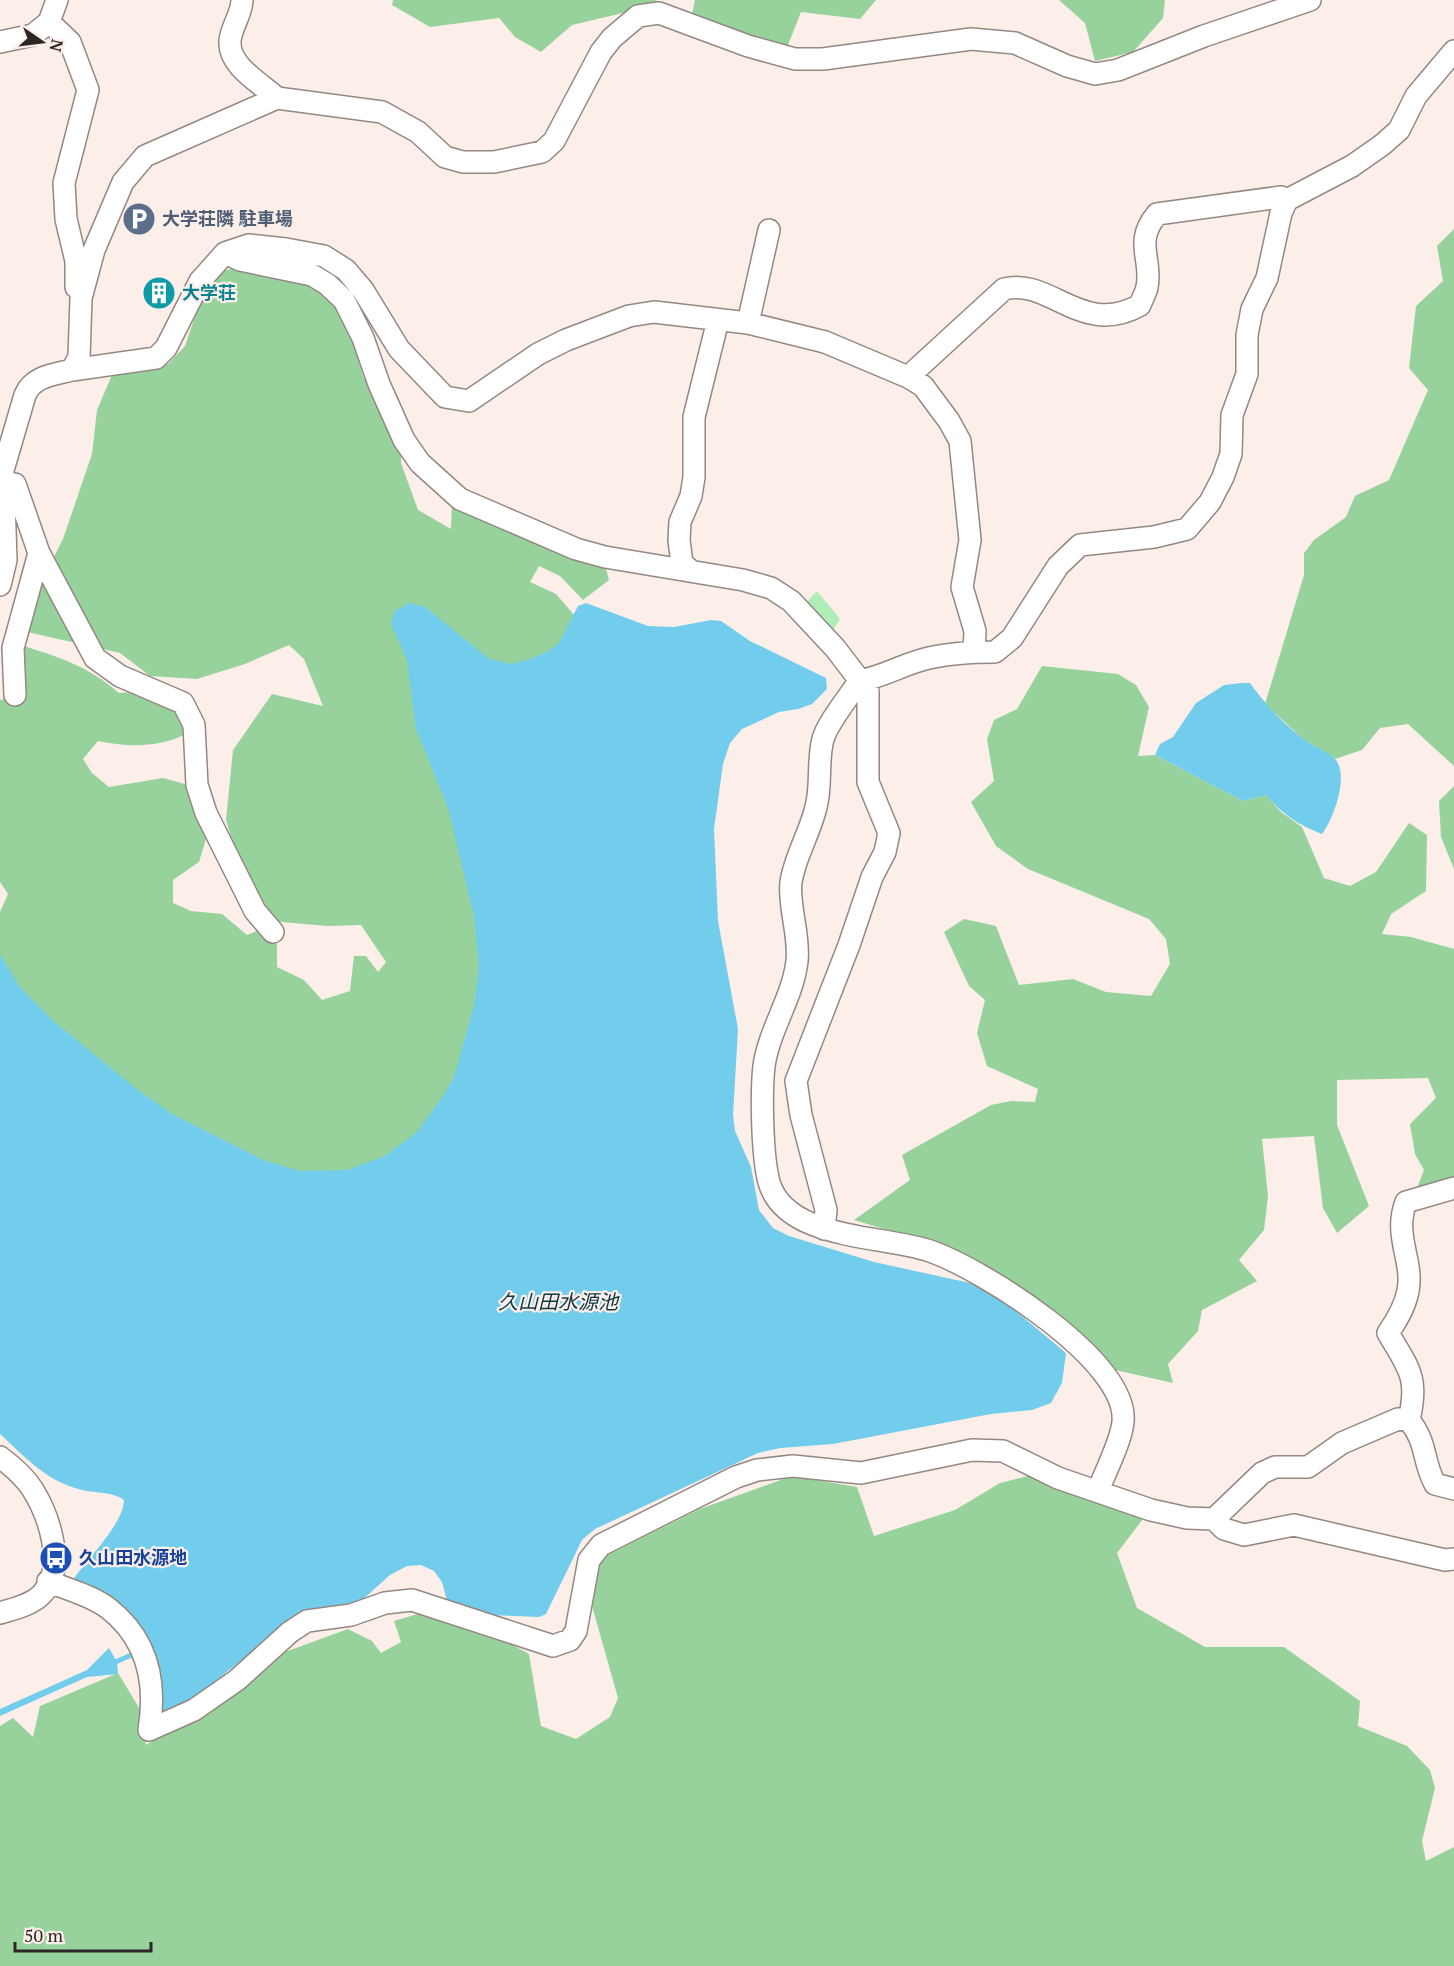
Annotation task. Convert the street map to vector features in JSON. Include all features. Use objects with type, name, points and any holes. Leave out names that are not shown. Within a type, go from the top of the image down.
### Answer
[{"type":"street","points":[[0,42],[33,35],[50,21],[57,0]]},
{"type":"street","points":[[242,0],[230,41],[231,53],[241,67],[278,98]]},
{"type":"street","points":[[72,370],[79,357],[81,298],[94,250],[123,182],[145,156],[278,98],[382,112],[418,132],[445,157],[463,162],[494,162],[542,152],[554,141],[602,52],[612,38],[638,16],[659,13],[748,46],[795,58],[824,59],[971,39],[1015,43],[1067,66],[1095,74],[1118,70],[1203,36],[1310,0]]},
{"type":"street","points":[[50,21],[70,42],[88,90],[64,183],[66,219],[76,261],[76,285],[81,298]]},
{"type":"street","points":[[1098,1491],[1123,1423],[1121,1400],[1108,1377],[1066,1335],[977,1273],[931,1252],[824,1229],[796,1217],[780,1203],[769,1183],[764,1135],[764,1066],[797,962],[797,929],[791,885],[816,806],[823,738],[858,681],[876,678],[927,658],[974,652],[995,652],[1012,638],[1058,566],[1080,545],[1154,537],[1187,529],[1210,502],[1223,477],[1231,454],[1232,415],[1247,374],[1247,335],[1252,309],[1267,278],[1281,213],[1287,200],[1352,166],[1399,130],[1416,96],[1454,51]]},
{"type":"street","points":[[908,377],[1004,290],[1017,286],[1087,314],[1111,315],[1140,305],[1147,285],[1145,240],[1148,224],[1157,214],[1281,197],[1287,200]]},
{"type":"street","points":[[748,323],[769,230]]},
{"type":"street","points":[[0,585],[6,560],[3,470],[28,387],[41,378],[72,370],[156,358],[166,348],[200,281],[225,253],[249,245],[324,256],[346,270],[363,290],[399,349],[445,397],[469,401],[538,354],[566,339],[629,316],[654,312],[748,323],[825,342],[908,377],[923,386],[949,421],[960,441],[970,540],[962,587],[975,631],[974,652]]},
{"type":"street","points":[[225,253],[240,260],[312,275],[327,284],[344,300],[363,338],[379,384],[404,440],[420,463],[460,500],[576,549],[605,557],[691,571],[771,588],[791,601],[835,648],[858,681],[868,691],[868,782],[889,833],[885,852],[872,877],[849,945],[796,1080],[801,1115],[826,1210],[824,1229]]},
{"type":"street","points":[[691,571],[682,563],[680,522],[694,477],[694,417],[718,320]]},
{"type":"street","points":[[2,486],[15,484],[39,553],[95,658],[120,676],[183,703],[194,725],[197,785],[206,813],[255,911],[273,932]]},
{"type":"street","points":[[15,695],[13,648],[39,553]]},
{"type":"street","points":[[1409,1420],[1414,1396],[1412,1374],[1388,1333],[1400,1315],[1409,1289],[1400,1218],[1406,1202],[1454,1188]]},
{"type":"street","points":[[56,1584],[108,1607],[135,1635],[150,1671],[153,1708],[149,1730],[194,1710],[237,1680],[290,1632],[308,1621],[351,1615],[385,1604],[412,1600],[553,1646],[570,1640],[576,1631],[589,1560],[601,1545],[736,1477],[757,1470],[793,1466],[861,1473],[972,1450],[1003,1451],[1058,1478],[1150,1510],[1187,1518],[1214,1518],[1262,1473],[1275,1467],[1308,1467],[1342,1443],[1398,1419],[1409,1420],[1421,1435],[1429,1473],[1435,1484],[1454,1489]]},
{"type":"street","points":[[0,1457],[14,1467],[33,1490],[56,1549],[53,1571],[56,1584]]},
{"type":"street","points":[[1214,1518],[1224,1528],[1244,1535],[1294,1525],[1445,1560],[1454,1559]]},
{"type":"street","points":[[0,1613],[21,1606],[56,1584]]},
{"type":"green space","points":[[393,0],[657,0],[648,7],[572,25],[541,52],[515,37],[499,18],[430,27],[392,5]]},
{"type":"green space","points":[[695,0],[876,0],[860,19],[801,12],[788,45],[759,45],[691,19]]},
{"type":"green space","points":[[1059,0],[1165,0],[1163,18],[1133,52],[1095,61],[1085,23]]},
{"type":"green space","points":[[1454,229],[1454,766],[1408,724],[1380,728],[1362,750],[1335,759],[1303,739],[1265,704],[1304,575],[1304,553],[1314,540],[1346,517],[1355,496],[1389,480],[1428,390],[1409,368],[1416,306],[1443,281],[1437,246]]},
{"type":"green space","points":[[239,267],[309,267],[349,322],[363,376],[402,446],[401,463],[418,510],[451,529],[452,503],[533,543],[605,565],[609,580],[583,600],[560,576],[539,566],[530,582],[556,594],[575,616],[586,611],[458,769],[491,1017],[443,1109],[384,1181],[238,1171],[0,980],[0,912],[8,894],[0,882],[0,700],[19,697],[24,646],[74,664],[97,676],[119,693],[164,690],[188,712],[186,734],[176,739],[143,745],[98,741],[83,759],[92,773],[109,787],[163,778],[192,786],[206,839],[199,862],[173,880],[173,903],[191,911],[222,914],[247,935],[259,930],[277,944],[277,967],[304,980],[322,1000],[350,991],[354,956],[366,956],[378,972],[386,962],[361,925],[327,926],[271,921],[239,865],[226,820],[233,750],[272,694],[323,706],[304,659],[289,645],[245,664],[197,679],[150,676],[120,653],[23,631],[34,596],[63,539],[92,454],[97,410],[112,375],[168,364],[185,346],[203,293],[215,273]]},
{"type":"green space","points":[[817,591],[840,619],[829,637],[803,606]]},
{"type":"green space","points":[[1042,666],[1118,674],[1136,685],[1149,707],[1138,756],[1155,755],[1243,801],[1266,795],[1281,812],[1302,827],[1324,878],[1350,886],[1376,872],[1409,823],[1427,835],[1426,891],[1391,914],[1382,934],[1411,937],[1454,949],[1454,1179],[1416,1191],[1424,1170],[1415,1154],[1410,1124],[1436,1098],[1428,1078],[1337,1080],[1337,1125],[1369,1206],[1337,1233],[1323,1208],[1314,1136],[1262,1139],[1268,1196],[1264,1230],[1239,1260],[1257,1281],[1202,1310],[1198,1331],[1168,1364],[1173,1383],[1111,1369],[927,1242],[854,1220],[910,1180],[902,1155],[991,1105],[1011,1101],[1035,1102],[1038,1089],[987,1066],[977,1033],[985,1000],[969,986],[944,932],[964,919],[996,926],[1019,985],[1073,979],[1106,992],[1151,996],[1170,964],[1166,939],[1149,919],[1028,869],[996,846],[971,802],[994,781],[987,739],[994,720],[1017,709]]},
{"type":"green space","points":[[1454,786],[1454,869],[1441,837],[1439,801]]},
{"type":"green space","points":[[792,1476],[857,1487],[874,1536],[955,1510],[1000,1483],[1028,1476],[1064,1485],[1146,1515],[1117,1553],[1137,1608],[1205,1647],[1284,1647],[1360,1701],[1358,1726],[1407,1746],[1430,1770],[1435,1788],[1422,1841],[1426,1861],[1454,1847],[1454,1966],[0,1966],[0,1726],[13,1718],[33,1737],[40,1706],[118,1673],[141,1711],[146,1745],[232,1692],[285,1652],[348,1629],[372,1641],[381,1653],[401,1642],[394,1621],[421,1613],[500,1638],[529,1654],[541,1726],[576,1739],[610,1717],[618,1698],[592,1606],[592,1563],[700,1509]]},
{"type":"water","name":"久山田水源池","points":[[409,603],[425,607],[488,658],[510,664],[547,652],[559,643],[578,606],[586,603],[648,626],[674,627],[711,620],[721,621],[750,641],[826,678],[827,689],[812,704],[779,712],[742,729],[730,743],[723,764],[714,829],[718,921],[738,1029],[733,1115],[735,1131],[751,1167],[759,1210],[773,1228],[789,1236],[874,1262],[970,1283],[994,1293],[1066,1353],[1062,1383],[1051,1403],[1032,1410],[991,1414],[833,1444],[780,1448],[758,1453],[595,1529],[582,1540],[546,1614],[539,1617],[489,1615],[448,1604],[442,1582],[434,1571],[421,1565],[407,1566],[390,1575],[361,1601],[296,1616],[193,1699],[160,1712],[114,1599],[72,1582],[111,1532],[122,1510],[124,1500],[113,1495],[64,1484],[34,1466],[0,1434],[0,954],[19,986],[52,1020],[138,1090],[172,1114],[263,1160],[300,1171],[347,1170],[385,1156],[417,1132],[454,1077],[474,1006],[479,968],[474,917],[449,811],[416,729],[407,660],[391,624],[395,611]]},
{"type":"water","points":[[1250,683],[1268,706],[1290,728],[1309,743],[1329,754],[1340,767],[1338,798],[1331,819],[1322,834],[1291,818],[1266,795],[1243,801],[1155,755],[1160,744],[1173,737],[1196,703],[1224,685]]},
{"type":"water","points":[[109,1648],[117,1662],[118,1674],[87,1677],[0,1716],[0,1709],[87,1670]]},
{"type":"waterway","points":[[111,1664],[138,1652]]},
{"type":"place","name":"大学荘隣 駐車場","points":[[139,219]]},
{"type":"place","name":"大学荘","points":[[159,293]]},
{"type":"place","name":"久山田水源地","points":[[56,1558]]}]
